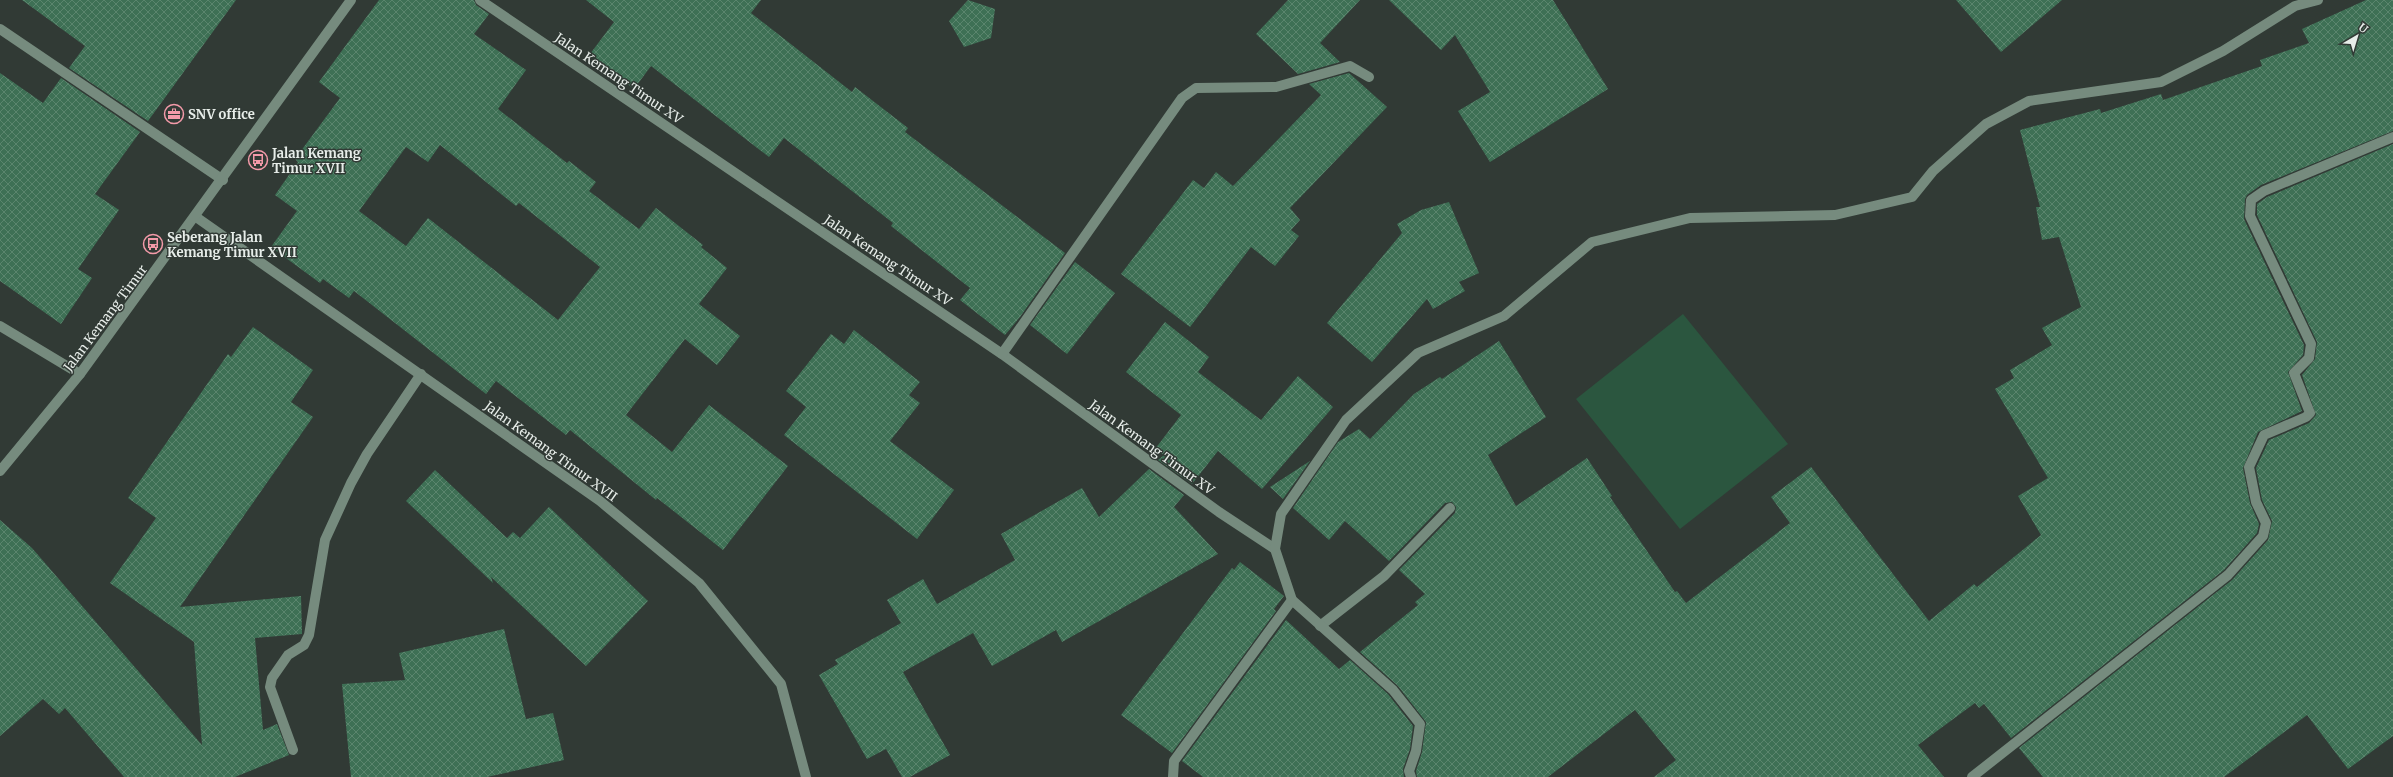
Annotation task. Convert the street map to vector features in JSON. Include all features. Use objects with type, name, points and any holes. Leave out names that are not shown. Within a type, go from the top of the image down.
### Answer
[{"type":"street","name":"Jalan Kemang Timur","points":[[0,471],[80,374],[196,217],[351,0]]},
{"type":"street","name":"Jalan Kemang Timur XV","points":[[480,0],[1002,354],[1225,516],[1275,548]]},
{"type":"street","points":[[1411,777],[1409,771],[1416,751],[1420,724],[1393,690],[1292,600],[1275,548],[1281,514],[1346,420],[1418,353],[1504,316],[1592,242],[1690,218],[1835,215],[1912,197],[1933,171],[1986,124],[2029,101],[2161,82],[2223,51],[2295,6],[2318,0]]},
{"type":"street","points":[[0,29],[222,180]]},
{"type":"street","points":[[1002,354],[1182,98],[1196,88],[1248,86],[1276,87],[1350,66],[1369,77]]},
{"type":"street","points":[[1972,777],[2228,575],[2263,536],[2266,523],[2256,502],[2249,467],[2264,434],[2306,417],[2310,413],[2294,373],[2309,358],[2311,344],[2250,216],[2251,200],[2264,191],[2393,137]]},
{"type":"street","name":"Jalan Kemang Timur XVII","points":[[196,217],[600,501],[699,582],[781,684],[806,777]]},
{"type":"street","points":[[0,326],[80,374]]},
{"type":"street","points":[[293,750],[271,690],[272,678],[288,655],[304,645],[309,635],[325,540],[351,483],[367,454],[421,374]]},
{"type":"street","points":[[1320,626],[1384,576],[1450,508]]},
{"type":"street","points":[[1173,777],[1174,761],[1292,600]]},
{"type":"green space","points":[[1683,314],[1788,444],[1680,529],[1576,399]]},
{"type":"building","points":[[22,0],[236,0],[148,121],[69,68],[85,46]]},
{"type":"building","points":[[379,0],[474,0],[476,5],[489,14],[474,34],[526,70],[498,109],[567,163],[569,161],[596,182],[589,191],[639,229],[656,208],[703,245],[701,247],[727,268],[699,304],[740,336],[717,365],[685,339],[626,415],[672,452],[709,405],[788,466],[723,550],[657,498],[656,500],[570,430],[566,435],[496,381],[486,394],[354,291],[349,298],[323,279],[320,283],[271,247],[297,211],[275,195],[298,162],[295,159],[340,98],[319,82]],"holes":[[[440,145],[516,206],[519,203],[600,267],[558,320],[428,218],[406,246],[359,211],[406,147],[428,162]]]},
{"type":"building","points":[[586,0],[761,0],[751,13],[852,92],[855,87],[908,128],[905,132],[1065,253],[1020,317],[1005,335],[960,300],[970,288],[891,226],[893,223],[784,138],[769,157],[651,66],[634,89],[590,54],[614,22]]},
{"type":"building","points":[[968,0],[995,9],[991,38],[964,47],[949,21]]},
{"type":"building","points":[[1288,0],[1360,0],[1320,43],[1340,62],[1298,74],[1256,34]]},
{"type":"building","points":[[1389,0],[1553,0],[1608,89],[1490,162],[1458,111],[1490,92],[1455,35],[1441,50]]},
{"type":"building","points":[[1956,0],[2062,0],[2001,52]]},
{"type":"building","points":[[2366,0],[2393,0],[2393,131],[2261,185],[2247,195],[2245,199],[2244,219],[2304,345],[2303,355],[2288,372],[2302,411],[2258,432],[2243,468],[2250,503],[2259,524],[2257,533],[2224,570],[2011,738],[1984,704],[1979,708],[1975,703],[1918,745],[1944,777],[1654,777],[1676,760],[1635,710],[1548,777],[1417,777],[1416,771],[1422,752],[1426,722],[1398,686],[1360,652],[1418,605],[1415,602],[1425,594],[1399,570],[1455,513],[1456,507],[1452,502],[1445,503],[1389,561],[1345,521],[1329,540],[1293,508],[1338,442],[1359,429],[1370,439],[1414,394],[1440,377],[1442,379],[1499,341],[1546,417],[1488,455],[1516,506],[1587,458],[1612,496],[1610,497],[1675,592],[1677,591],[1686,603],[1790,523],[1771,497],[1811,467],[1929,621],[1974,584],[1977,587],[2041,535],[2018,496],[2048,478],[1995,389],[2014,378],[2010,370],[2052,345],[2042,328],[2081,307],[2059,237],[2042,240],[2036,207],[2040,207],[2020,130],[2100,109],[2101,113],[2161,94],[2163,100],[2262,66],[2260,60],[2309,43],[2302,29]]},
{"type":"building","points":[[0,73],[43,103],[61,78],[140,132],[95,194],[119,210],[78,269],[92,278],[61,324],[0,281]]},
{"type":"building","points":[[1349,73],[1387,107],[1290,208],[1300,220],[1291,230],[1299,236],[1275,266],[1251,247],[1190,327],[1121,274],[1193,180],[1204,188],[1216,172],[1233,186],[1321,95],[1309,84]]},
{"type":"building","points":[[2393,144],[2393,736],[2348,769],[2307,715],[2224,777],[2043,777],[2019,748],[2232,580],[2268,540],[2272,521],[2262,500],[2256,468],[2269,440],[2309,423],[2316,415],[2302,375],[2315,359],[2317,342],[2257,215],[2257,204],[2267,197]]},
{"type":"building","points":[[1449,202],[1479,273],[1459,282],[1465,291],[1433,309],[1427,299],[1372,362],[1327,323],[1402,233],[1397,224],[1421,210]]},
{"type":"building","points":[[1075,262],[1115,293],[1067,354],[1030,325]]},
{"type":"building","points":[[1165,322],[1209,357],[1198,372],[1261,420],[1298,376],[1333,407],[1262,489],[1218,451],[1192,484],[1158,460],[1164,455],[1155,449],[1181,415],[1126,372]]},
{"type":"building","points":[[253,327],[313,370],[291,402],[313,417],[180,607],[301,596],[302,634],[255,638],[263,730],[277,724],[289,755],[235,777],[124,777],[65,708],[59,714],[43,699],[0,736],[0,520],[32,548],[202,745],[194,642],[110,583],[156,518],[128,498],[228,354],[231,357]]},
{"type":"building","points":[[854,330],[920,382],[909,395],[920,403],[890,441],[954,490],[917,539],[784,435],[806,407],[786,391],[831,334],[844,344]]},
{"type":"building","points":[[1310,461],[1283,499],[1270,487]]},
{"type":"building","points":[[1149,469],[1184,495],[1174,507],[1218,554],[1062,642],[1056,630],[992,666],[973,633],[903,672],[950,755],[910,777],[902,777],[886,749],[867,759],[819,675],[838,664],[835,660],[901,623],[887,600],[923,579],[937,604],[1015,560],[1001,534],[1082,488],[1099,517]]},
{"type":"building","points":[[435,470],[507,538],[513,532],[520,538],[549,507],[648,601],[586,666],[491,577],[493,583],[406,501]]},
{"type":"building","points":[[1240,562],[1284,596],[1274,609],[1276,611],[1172,753],[1121,715],[1232,568],[1234,570]]},
{"type":"building","points":[[1286,620],[1339,669],[1350,660],[1388,694],[1413,726],[1410,749],[1403,769],[1404,777],[1203,777],[1182,761]]},
{"type":"building","points":[[504,629],[526,719],[553,713],[564,760],[487,777],[351,777],[342,684],[405,680],[399,653]]},
{"type":"place","name":"SNV office","points":[[174,114]]},
{"type":"place","name":"Jalan Kemang Timur XVII","points":[[258,160]]},
{"type":"place","name":"Seberang Jalan Kemang Timur XVII","points":[[153,244]]}]
